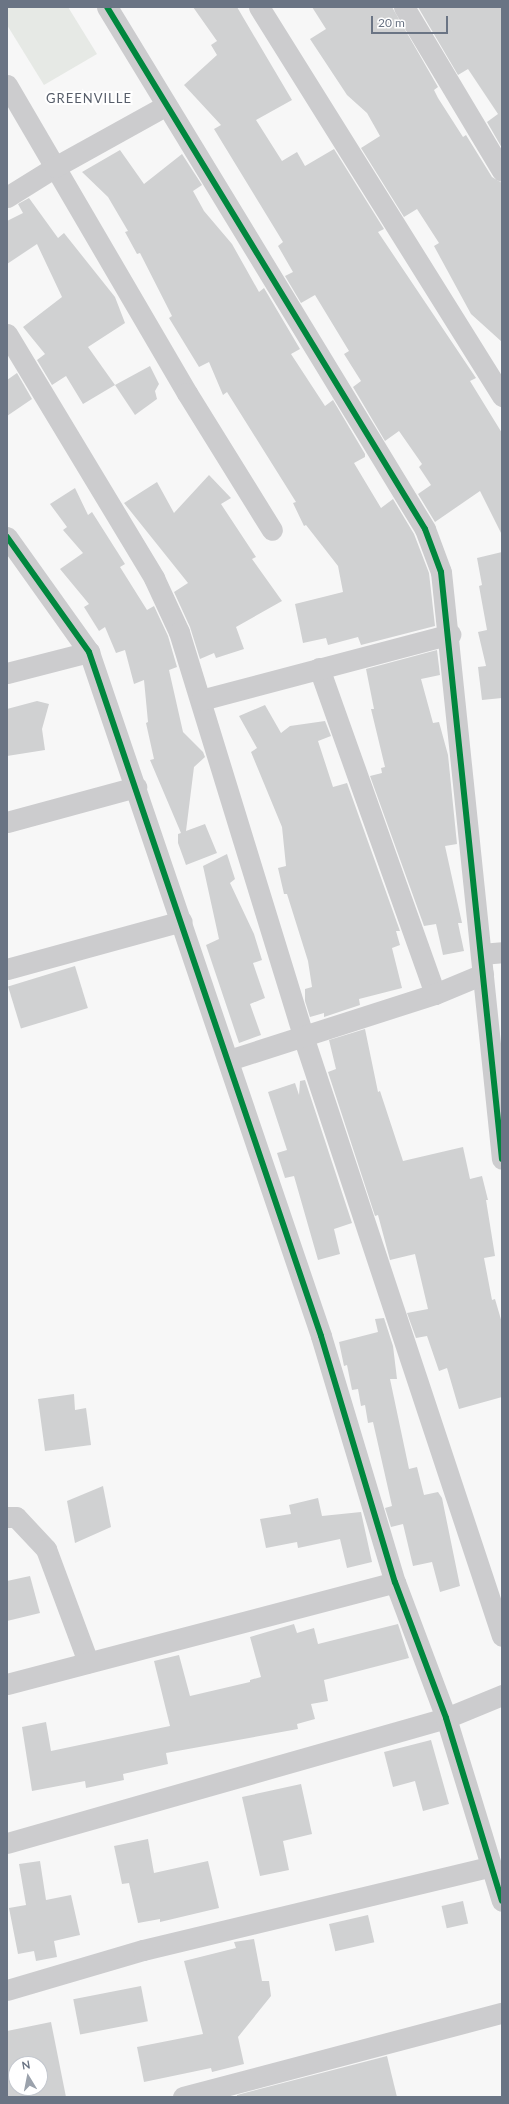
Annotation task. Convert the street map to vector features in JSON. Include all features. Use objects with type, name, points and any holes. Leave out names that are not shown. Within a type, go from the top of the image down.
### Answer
[{"type":"street","points":[[107,7],[165,106],[425,529],[441,572],[450,634],[502,1159]]},
{"type":"street","points":[[259,7],[502,396]]},
{"type":"street","points":[[404,7],[502,170]]},
{"type":"street","points":[[7,85],[187,393],[272,530]]},
{"type":"street","points":[[7,197],[55,167],[165,106]]},
{"type":"street","points":[[7,334],[154,578],[179,632],[303,1036],[502,1636]]},
{"type":"street","points":[[7,537],[89,652],[229,1060],[320,1336],[395,1582],[446,1718],[490,1867],[502,1901]]},
{"type":"street","points":[[201,700],[450,634]]},
{"type":"street","points":[[7,673],[89,652]]},
{"type":"street","points":[[318,668],[435,994]]},
{"type":"street","points":[[7,822],[136,787]]},
{"type":"street","points":[[7,969],[182,921]]},
{"type":"street","points":[[229,1060],[435,994],[502,952]]},
{"type":"street","points":[[7,1516],[16,1517],[46,1548],[88,1662]]},
{"type":"street","points":[[7,1684],[395,1582]]},
{"type":"street","points":[[7,1843],[446,1718],[502,1695]]},
{"type":"street","points":[[7,1990],[143,1950],[490,1867]]},
{"type":"street","points":[[183,2097],[502,2013]]},
{"type":"shaded area","points":[[7,7],[68,7],[97,54],[44,85],[7,25]]},
{"type":"building","points":[[193,7],[237,7],[292,100],[256,120],[282,161],[297,152],[305,166],[334,149],[384,229],[378,232],[476,378],[470,381],[502,433],[502,535],[480,491],[435,522],[418,494],[431,485],[419,467],[422,464],[399,431],[385,441],[353,387],[361,381],[344,354],[349,351],[315,295],[301,303],[285,276],[293,272],[278,246],[283,242],[214,129],[221,125],[184,85],[217,55],[211,45],[217,41]]},
{"type":"building","points":[[312,7],[392,7],[438,87],[434,90],[438,98],[463,137],[466,135],[492,177],[502,183],[502,342],[471,314],[434,246],[439,243],[417,209],[404,217],[361,148],[380,136],[367,113],[347,95],[310,39],[326,29]]},
{"type":"building","points":[[418,7],[502,7],[502,148],[487,122],[498,114],[468,69],[458,75]]},
{"type":"building","points":[[120,150],[144,184],[182,154],[202,185],[193,191],[204,211],[232,244],[259,292],[264,288],[300,349],[291,354],[325,406],[333,400],[365,454],[365,457],[354,463],[381,508],[393,499],[414,534],[429,573],[435,626],[361,645],[358,637],[328,645],[326,638],[303,643],[295,604],[343,592],[338,566],[306,525],[304,526],[293,503],[296,502],[227,392],[223,395],[209,362],[199,367],[169,318],[172,316],[140,253],[137,254],[125,232],[128,231],[108,197],[82,172]]},
{"type":"building","points":[[29,198],[58,238],[64,233],[115,297],[125,323],[88,347],[115,385],[83,404],[66,376],[52,385],[37,360],[45,354],[23,327],[62,297],[37,244],[7,264],[7,221],[23,213],[18,204]]},
{"type":"building","points":[[150,366],[159,384],[155,391],[157,399],[135,415],[115,385]]},
{"type":"building","points":[[17,373],[32,399],[7,416],[7,380]]},
{"type":"building","points":[[209,475],[231,498],[221,504],[256,557],[252,559],[282,601],[236,627],[244,649],[216,658],[214,653],[200,659],[190,627],[174,592],[188,583],[124,503],[157,482],[174,513]]},
{"type":"building","points":[[75,488],[88,515],[92,512],[125,564],[120,567],[147,610],[154,606],[168,636],[177,667],[169,670],[183,732],[203,752],[205,757],[194,767],[186,831],[205,824],[217,853],[186,865],[178,843],[178,834],[181,833],[150,760],[154,759],[146,723],[148,722],[144,680],[134,684],[125,650],[116,653],[105,627],[99,631],[84,607],[89,604],[60,569],[83,553],[63,530],[67,527],[50,504]]},
{"type":"building","points":[[502,552],[502,698],[482,700],[478,667],[486,666],[478,632],[487,630],[479,586],[482,585],[477,558]]},
{"type":"building","points":[[437,650],[440,675],[421,679],[433,723],[439,722],[448,755],[457,844],[445,846],[462,923],[458,923],[464,951],[443,955],[436,924],[424,926],[370,776],[382,773],[381,768],[385,767],[371,709],[374,709],[366,669]]},
{"type":"building","points":[[37,701],[49,704],[42,729],[45,750],[7,756],[7,709]]},
{"type":"building","points":[[265,705],[281,733],[290,726],[325,721],[331,736],[318,741],[333,787],[347,783],[400,931],[396,931],[400,945],[392,948],[402,988],[359,999],[360,1005],[324,1017],[324,1013],[310,1017],[305,1001],[305,989],[312,987],[308,961],[287,894],[284,894],[278,868],[286,866],[282,827],[251,752],[257,748],[239,716]]},
{"type":"building","points":[[227,854],[235,879],[230,883],[254,934],[262,960],[253,963],[265,998],[250,1004],[261,1035],[239,1043],[206,945],[219,939],[203,866]]},
{"type":"building","points":[[75,966],[88,1008],[21,1029],[8,986]]},
{"type":"building","points":[[365,1029],[378,1092],[380,1091],[403,1161],[463,1147],[470,1179],[482,1176],[488,1200],[486,1200],[495,1256],[484,1258],[492,1300],[495,1299],[502,1323],[502,1397],[459,1409],[447,1368],[439,1371],[427,1336],[416,1338],[407,1313],[428,1309],[415,1254],[390,1260],[378,1215],[375,1216],[328,1072],[336,1069],[329,1040]]},
{"type":"building","points":[[305,1080],[352,1223],[334,1229],[340,1254],[318,1260],[294,1176],[285,1178],[277,1153],[287,1150],[268,1092],[295,1083],[299,1095],[300,1081]]},
{"type":"building","points":[[384,1318],[393,1346],[397,1379],[390,1379],[409,1469],[417,1467],[424,1495],[438,1492],[442,1498],[460,1586],[440,1592],[432,1562],[413,1566],[403,1524],[391,1527],[385,1508],[392,1506],[373,1422],[368,1423],[365,1405],[361,1406],[358,1389],[352,1390],[347,1365],[344,1366],[339,1342],[378,1332],[375,1319]]},
{"type":"building","points":[[74,1394],[75,1410],[86,1408],[91,1445],[45,1451],[38,1399]]},
{"type":"building","points":[[103,1486],[111,1527],[75,1543],[67,1501]]},
{"type":"building","points":[[318,1498],[322,1516],[361,1512],[372,1562],[347,1568],[340,1539],[298,1548],[297,1542],[266,1548],[260,1519],[291,1514],[289,1505]]},
{"type":"building","points":[[30,1576],[40,1613],[7,1621],[7,1581]]},
{"type":"building","points":[[294,1624],[297,1633],[314,1628],[318,1644],[398,1624],[409,1658],[324,1680],[328,1701],[311,1704],[315,1719],[297,1724],[298,1729],[166,1753],[168,1764],[123,1774],[124,1780],[86,1788],[85,1781],[32,1791],[22,1727],[46,1722],[51,1751],[170,1726],[154,1661],[179,1655],[190,1696],[250,1682],[250,1680],[261,1677],[250,1637]]},
{"type":"building","points":[[431,1740],[449,1804],[423,1811],[415,1781],[393,1787],[384,1752]]},
{"type":"building","points":[[301,1784],[312,1834],[283,1841],[289,1870],[260,1876],[242,1797]]},
{"type":"building","points":[[148,1839],[154,1873],[208,1861],[219,1908],[160,1922],[160,1919],[138,1923],[129,1883],[122,1884],[114,1846]]},
{"type":"building","points":[[40,1861],[46,1900],[71,1895],[80,1935],[54,1941],[57,1957],[36,1961],[34,1951],[18,1954],[9,1908],[26,1905],[19,1864]]},
{"type":"building","points":[[463,1901],[468,1923],[447,1928],[442,1906]]},
{"type":"building","points":[[368,1915],[374,1942],[335,1951],[329,1924]]},
{"type":"building","points":[[254,1939],[262,1981],[269,1981],[271,1996],[238,2037],[244,2064],[212,2072],[211,2068],[144,2082],[137,2047],[203,2034],[184,1961],[236,1948],[234,1942]]},
{"type":"building","points":[[141,1986],[148,2021],[80,2035],[73,1999]]},
{"type":"building","points":[[51,2022],[66,2097],[7,2097],[7,2031]]},
{"type":"building","points":[[387,2056],[397,2097],[237,2097],[237,2095]]},
{"type":"cycle path","points":[[107,7],[425,529],[441,572],[502,1159]]},
{"type":"cycle path","points":[[7,537],[89,652],[321,1336],[395,1582],[446,1718],[502,1901]]},
{"type":"district","name":"GREENVILLE","points":[[89,98]]}]
